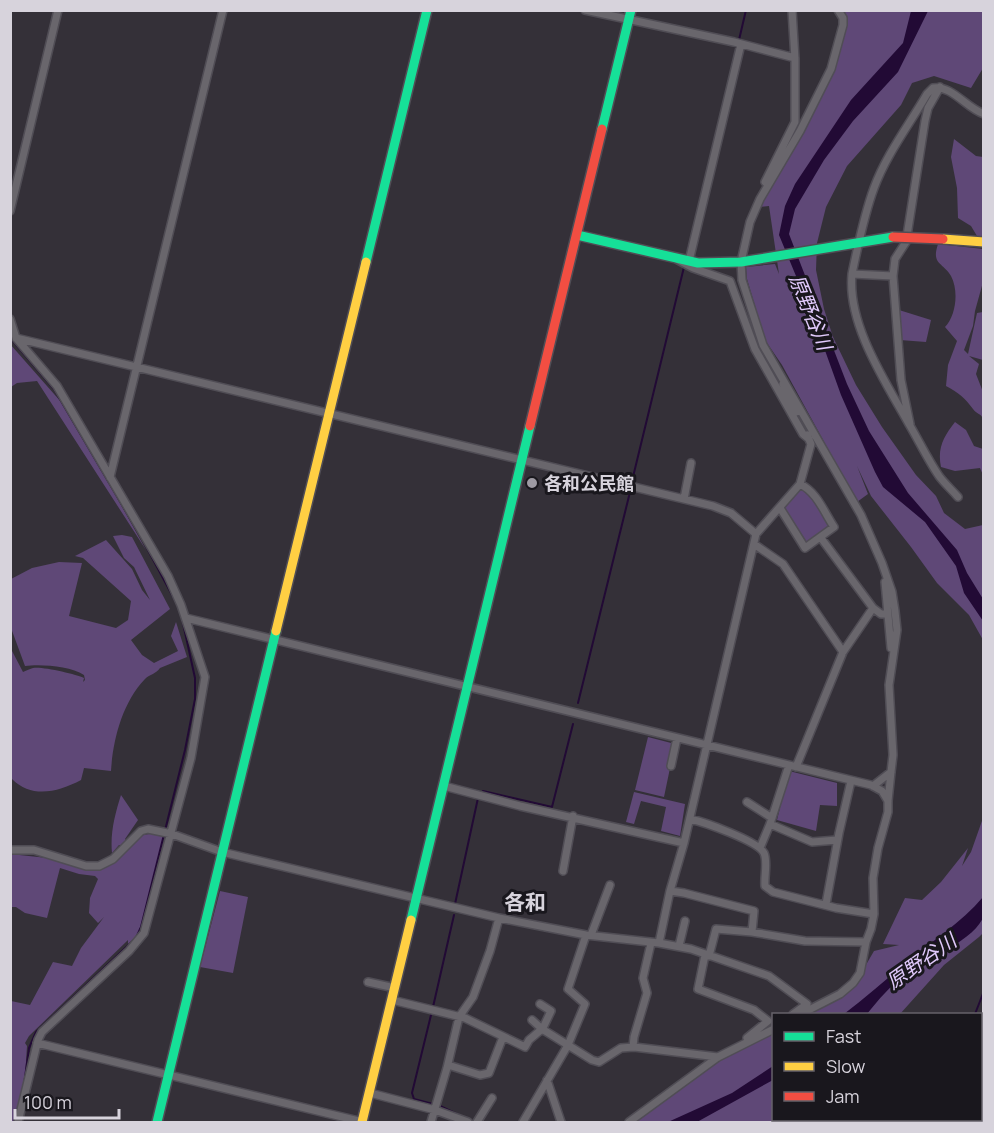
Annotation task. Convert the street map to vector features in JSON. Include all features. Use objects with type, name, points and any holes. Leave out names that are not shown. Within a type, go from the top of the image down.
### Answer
[{"type":"street","points":[[10,211],[58,10]]},
{"type":"street","points":[[110,477],[223,10]]},
{"type":"street","points":[[158,1122],[427,10]]},
{"type":"street","points":[[585,10],[795,58]]},
{"type":"street","points":[[37,1043],[362,1122],[631,10]]},
{"type":"street","points":[[760,199],[766,178],[795,122],[792,10]]},
{"type":"street","points":[[803,1013],[840,994],[853,983],[860,973],[871,929],[874,914],[873,878],[888,812],[891,772],[889,685],[897,630],[896,611],[885,570],[861,514],[763,345],[742,280],[750,222],[760,199],[800,131],[831,69],[843,25],[843,18],[838,10]]},
{"type":"street","points":[[689,261],[741,44]]},
{"type":"street","points":[[958,497],[939,476],[870,352],[854,306],[851,285],[853,244],[884,166],[927,94],[933,88],[940,87],[975,111],[984,114]]},
{"type":"street","points":[[910,424],[901,380],[893,276],[895,260],[906,242],[928,108],[940,87]]},
{"type":"street","points":[[577,235],[689,261],[743,262],[892,237],[984,242]]},
{"type":"street","points":[[677,259],[693,268],[730,280],[755,349],[803,434],[809,439]]},
{"type":"street","points":[[852,274],[893,276]]},
{"type":"street","points":[[10,319],[16,338],[57,386],[168,576],[186,618],[205,677],[191,758],[144,933],[137,943],[42,1032],[37,1043],[18,1122]]},
{"type":"street","points":[[16,338],[723,509],[740,519],[756,534]]},
{"type":"street","points":[[633,1047],[647,993],[643,978],[684,843],[756,534],[800,484],[811,444],[786,394],[777,368]]},
{"type":"street","points":[[684,499],[691,464]]},
{"type":"street","points":[[780,508],[805,548],[834,527],[813,494],[800,484]]},
{"type":"street","points":[[821,538],[873,608],[880,614],[887,614]]},
{"type":"street","points":[[754,544],[783,564],[843,652]]},
{"type":"street","points":[[885,570],[887,614],[893,660]]},
{"type":"street","points":[[760,848],[792,766],[843,652],[873,608]]},
{"type":"street","points":[[186,618],[873,786],[882,791],[888,801]]},
{"type":"street","points":[[671,766],[677,738]]},
{"type":"street","points":[[873,786],[891,772]]},
{"type":"street","points":[[826,904],[837,840],[851,781]]},
{"type":"street","points":[[444,786],[520,806],[573,816],[684,843]]},
{"type":"street","points":[[747,802],[771,821],[812,842],[837,840]]},
{"type":"street","points":[[563,871],[573,816]]},
{"type":"street","points":[[690,819],[720,829],[760,848],[765,855],[765,886],[773,892],[836,908],[874,914]]},
{"type":"street","points":[[10,850],[33,850],[86,866],[99,866],[113,859],[141,831],[148,829],[172,834],[222,852],[499,918],[589,935],[691,949],[768,976],[807,1004],[805,1008],[795,1013]]},
{"type":"street","points":[[523,1122],[568,1045],[585,1004],[568,989],[610,885]]},
{"type":"street","points":[[670,891],[754,911],[752,932]]},
{"type":"street","points":[[431,1122],[459,1017],[473,997],[499,918]]},
{"type":"street","points":[[679,946],[685,921]]},
{"type":"street","points":[[741,1044],[768,1022],[754,1010],[698,989],[716,929],[752,932],[805,941],[866,942]]},
{"type":"street","points":[[368,981],[395,988]]},
{"type":"street","points":[[392,1000],[459,1017],[525,1047],[542,1030],[551,1011],[540,1004]]},
{"type":"street","points":[[532,1020],[542,1030],[599,1062],[621,1048],[633,1047],[718,1057]]},
{"type":"street","points":[[629,1122],[718,1057],[772,1030]]},
{"type":"street","points":[[448,1065],[480,1075],[489,1073],[503,1037]]},
{"type":"street","points":[[547,1080],[561,1122]]},
{"type":"street","points":[[370,1093],[435,1110],[468,1122]]},
{"type":"street","points":[[477,1122],[492,1098]]},
{"type":"shaded area","points":[[838,11],[983,11],[983,68],[971,88],[934,76],[912,83],[901,105],[847,166],[826,207],[817,243],[816,270],[824,309],[833,337],[856,385],[882,427],[916,475],[936,496],[944,513],[965,529],[983,525],[983,640],[969,615],[937,583],[871,496],[857,466],[868,494],[857,502],[782,365],[765,340],[747,279],[746,267],[775,264],[779,274],[769,206],[759,207],[822,89],[843,18]]},
{"type":"shaded area","points":[[954,139],[976,156],[983,157],[983,238],[977,236],[971,226],[958,218],[957,188],[951,157]]},
{"type":"shaded area","points":[[938,244],[983,249],[983,282],[973,326],[964,350],[968,354],[977,313],[983,312],[983,360],[969,356],[979,364],[976,374],[983,392],[983,419],[961,396],[946,386],[948,365],[957,341],[945,327],[952,316],[956,296],[951,276],[937,260]]},
{"type":"shaded area","points":[[899,310],[931,320],[926,342],[900,340]]},
{"type":"shaded area","points":[[10,344],[69,411],[146,550],[37,381],[17,383],[11,387]]},
{"type":"shaded area","points":[[955,422],[966,430],[974,446],[983,449],[983,475],[980,468],[955,471],[941,467],[942,443]]},
{"type":"shaded area","points":[[801,487],[807,490],[832,527],[806,546],[782,508]]},
{"type":"shaded area","points":[[113,536],[132,537],[170,609],[131,640],[142,655],[154,663],[178,651],[171,636],[176,622],[187,657],[160,668],[145,679],[130,699],[120,722],[111,771],[84,768],[81,780],[63,788],[45,792],[28,789],[12,779],[11,649],[23,672],[33,668],[43,668],[80,676],[84,678],[83,682],[85,680],[84,675],[63,668],[25,666],[11,628],[11,579],[32,568],[59,562],[82,563],[69,616],[116,628],[128,620],[131,601],[83,558],[75,556],[106,540],[132,569],[142,590],[150,600],[134,567],[124,558]]},
{"type":"shaded area","points":[[648,737],[675,744],[664,797],[635,790]]},
{"type":"shaded area","points":[[789,771],[837,783],[837,806],[820,805],[816,831],[777,820]]},
{"type":"shaded area","points":[[634,792],[685,804],[680,836],[661,831],[666,807],[641,801],[634,824],[626,822]]},
{"type":"shaded area","points":[[121,795],[138,820],[125,839],[129,845],[145,835],[153,834],[164,837],[140,933],[128,944],[128,940],[29,1036],[25,1043],[27,1046],[25,1078],[15,1122],[10,1122],[11,1001],[30,1005],[53,962],[72,966],[81,948],[104,917],[98,923],[89,913],[90,898],[98,879],[95,876],[60,868],[47,918],[11,907],[10,854],[57,859],[94,870],[125,845],[119,845],[112,853],[114,824]]},
{"type":"shaded area","points":[[983,818],[984,932],[979,937],[944,965],[901,1013],[807,1013],[852,989],[874,951],[899,945],[883,944],[905,898],[922,900],[941,882],[968,848],[962,866],[971,852]]},
{"type":"shaded area","points":[[220,891],[248,897],[233,973],[200,967]]},
{"type":"shaded area","points":[[772,1030],[772,1121],[807,1121],[629,1122],[718,1057]]},
{"type":"water","name":"原野谷川","points":[[911,11],[928,11],[898,72],[853,121],[824,160],[795,209],[789,234],[847,384],[869,431],[908,493],[957,550],[967,573],[983,599],[983,621],[964,593],[956,566],[925,522],[883,487],[875,472],[841,395],[813,317],[779,235],[785,206],[795,184],[851,100],[903,43]]},
{"type":"water","name":"原野谷川","points":[[983,897],[984,915],[972,932],[900,978],[868,1013],[845,1013],[956,924]]},
{"type":"water","points":[[772,1067],[772,1081],[697,1122],[668,1122],[732,1093]]},
{"type":"waterway","points":[[739,40],[746,10]]},
{"type":"waterway","points":[[687,254],[689,245]]},
{"type":"waterway","points":[[632,481],[684,267]]},
{"type":"waterway","points":[[10,335],[54,389],[142,539],[178,606]]},
{"type":"waterway","points":[[578,703],[630,492]]},
{"type":"waterway","points":[[24,1085],[29,1048],[36,1032],[136,938],[141,927],[185,750],[195,699],[195,678],[181,614]]},
{"type":"waterway","points":[[483,791],[552,807],[573,724]]},
{"type":"waterway","points":[[455,904],[478,798]]},
{"type":"waterway","points":[[433,1007],[454,915]]},
{"type":"waterway","points":[[975,1013],[984,991]]},
{"type":"waterway","points":[[431,1015],[412,1093],[414,1099],[433,1104]]},
{"type":"waterway","points":[[14,1122],[19,1105]]},
{"type":"waterway","points":[[440,1106],[459,1115]]},
{"type":"traffic: fast","points":[[366,262],[427,10]]},
{"type":"traffic: fast","points":[[602,129],[631,10]]},
{"type":"traffic: fast","points":[[577,235],[698,263],[741,262],[893,237]]},
{"type":"traffic: fast","points":[[411,920],[530,426]]},
{"type":"traffic: fast","points":[[157,1122],[276,631]]},
{"type":"traffic: slow","points":[[943,239],[984,242]]},
{"type":"traffic: slow","points":[[276,631],[366,262]]},
{"type":"traffic: slow","points":[[362,1122],[411,920]]},
{"type":"traffic: jam","points":[[530,426],[602,129]]},
{"type":"traffic: jam","points":[[893,237],[943,239]]},
{"type":"place","name":"各和公民館","points":[[532,483]]},
{"type":"district","name":"各和","points":[[525,902]]}]
